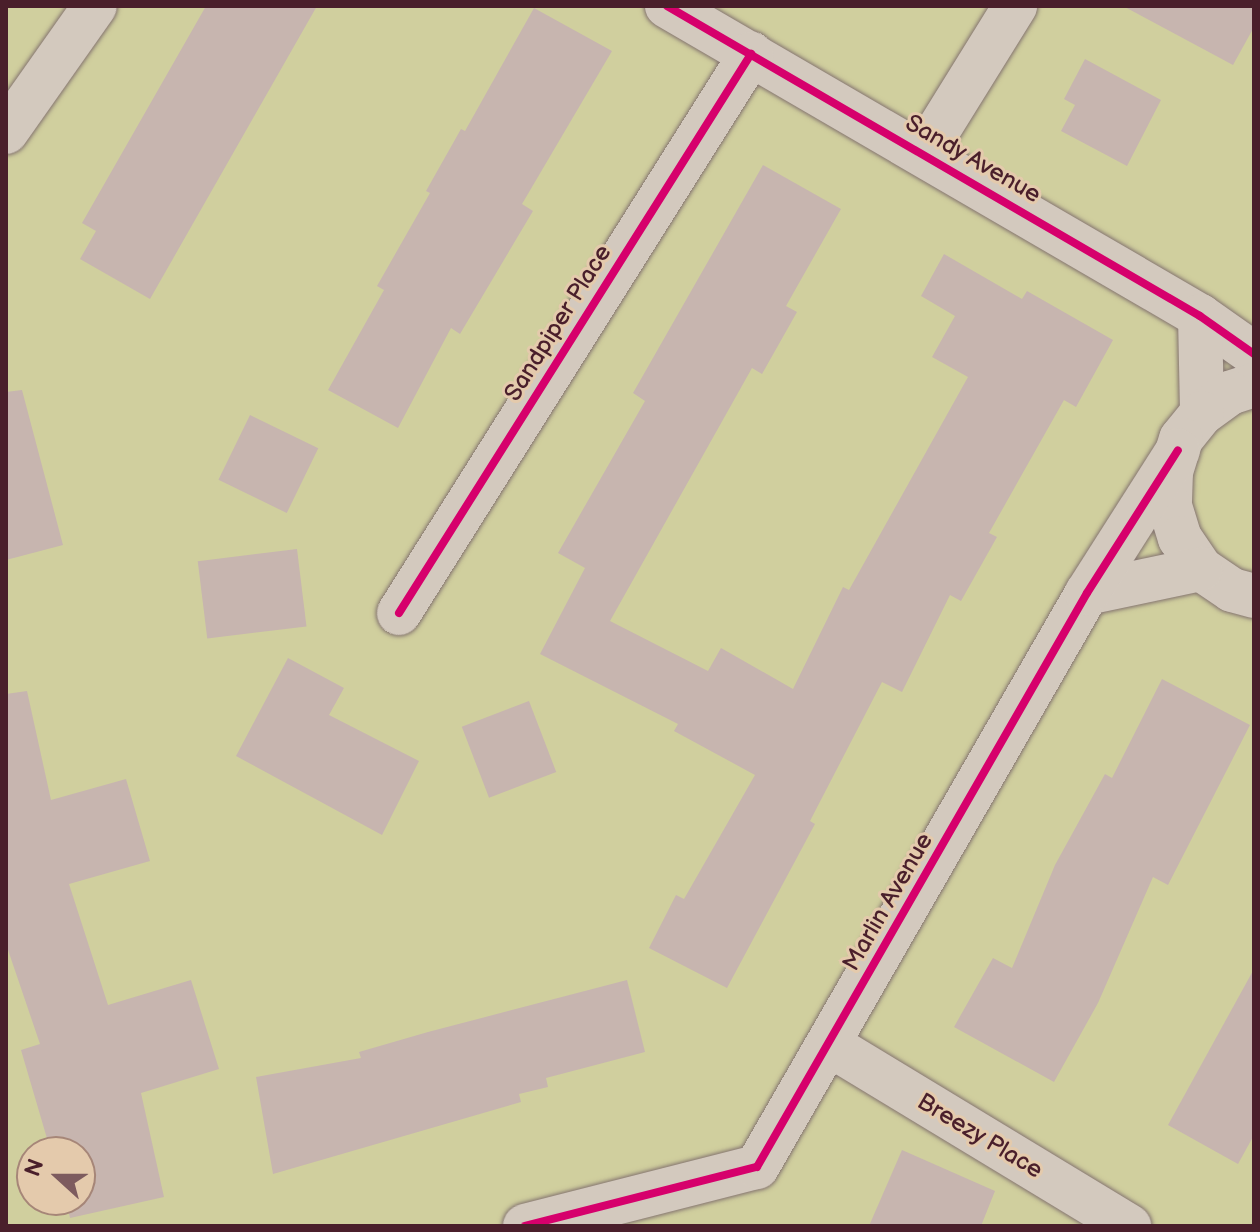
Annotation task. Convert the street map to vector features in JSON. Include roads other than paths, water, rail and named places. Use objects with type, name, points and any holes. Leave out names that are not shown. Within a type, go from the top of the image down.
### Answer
[{"type":"street","points":[[6,132],[95,6]]},
{"type":"street","name":"Sandy Avenue","points":[[667,6],[1200,316],[1254,354]]},
{"type":"street","points":[[924,153],[1015,6]]},
{"type":"street","name":"Sandpiper Place","points":[[399,613],[751,54]]},
{"type":"street","points":[[1200,316],[1202,413]]},
{"type":"street","points":[[1202,413],[1230,393],[1254,385]]},
{"type":"street","name":"Marlin Avenue","points":[[545,1224],[757,1167],[830,1045],[1087,593],[1178,450],[1181,439],[1202,413]]},
{"type":"street","points":[[1178,450],[1171,472],[1170,506],[1180,538],[1201,569],[1232,590],[1254,596]]},
{"type":"street","points":[[1087,593],[1201,569]]},
{"type":"street","name":"Breezy Place","points":[[830,1045],[1129,1226]]}]
